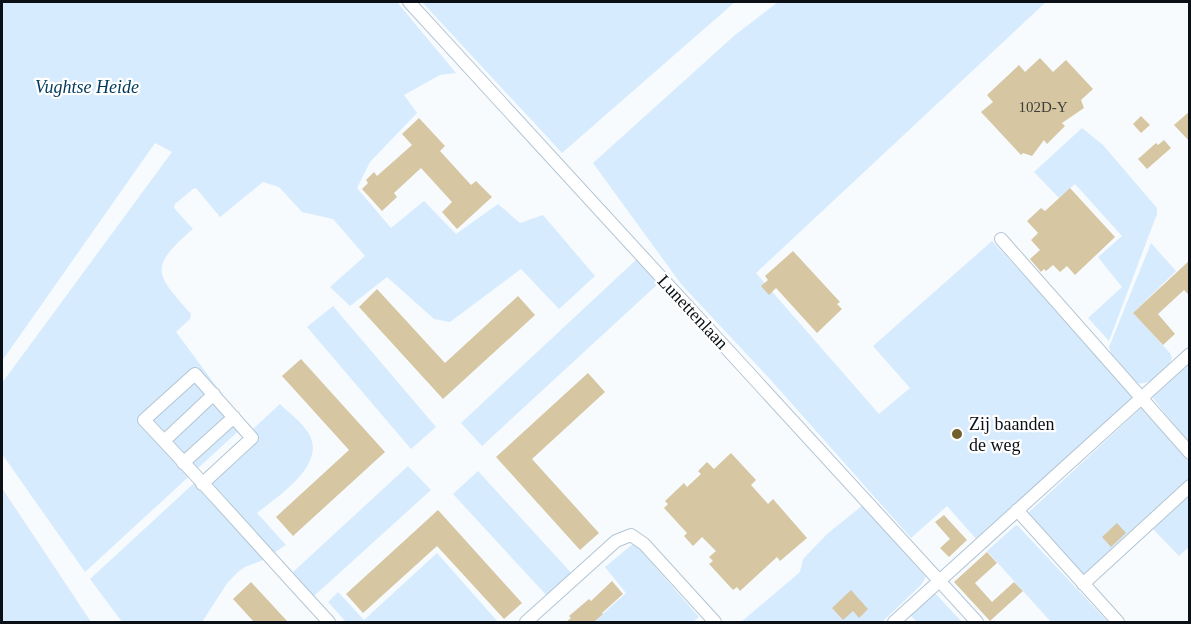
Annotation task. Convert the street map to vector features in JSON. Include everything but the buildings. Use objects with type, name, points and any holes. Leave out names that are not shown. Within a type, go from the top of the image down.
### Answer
[{"type":"street","name":"Lunettenlaan","points":[[410,2],[977,622]]},
{"type":"street","points":[[1001,239],[1190,453]]},
{"type":"street","points":[[894,622],[1190,354]]},
{"type":"street","points":[[202,484],[252,438],[195,374],[144,420],[164,441],[202,484],[328,622]]},
{"type":"street","points":[[164,441],[214,394]]},
{"type":"street","points":[[183,463],[234,417]]},
{"type":"street","points":[[1083,584],[1190,486]]},
{"type":"street","points":[[1017,510],[1118,622]]},
{"type":"street","points":[[526,622],[616,541],[632,536],[644,544],[715,622]]},
{"type":"green space","name":"Vughtse Heide","points":[[2,2],[397,2],[456,73],[440,75],[404,95],[417,113],[370,162],[357,188],[391,228],[424,201],[456,234],[498,204],[520,223],[543,215],[595,276],[559,309],[521,269],[450,322],[434,319],[387,277],[350,306],[330,287],[365,256],[333,219],[302,212],[279,187],[263,182],[220,217],[196,188],[193,189],[175,204],[174,208],[193,229],[169,253],[163,262],[162,271],[170,289],[191,314],[190,319],[176,332],[245,425],[85,572],[2,454],[2,383],[172,152],[155,143],[2,361]]},
{"type":"green space","points":[[422,2],[735,2],[562,153]]},
{"type":"green space","points":[[778,2],[1046,2],[756,273],[879,414],[910,388],[873,346],[992,241],[1031,283],[1045,292],[1136,394],[977,540],[947,506],[911,538],[769,378],[681,284],[593,163],[735,35]]},
{"type":"green space","points":[[1082,128],[1103,145],[1157,208],[1157,214],[1109,341],[1088,318],[1122,287],[1098,257],[1122,236],[1075,184],[1059,198],[1034,172]]},
{"type":"green space","points":[[1151,243],[1176,271],[1133,313],[1172,358],[1158,376],[1147,382],[1137,383],[1112,355],[1109,347]]},
{"type":"green space","points":[[638,258],[659,283],[482,446],[461,423]]},
{"type":"green space","points":[[333,306],[436,427],[411,449],[307,327]]},
{"type":"green space","points":[[1189,363],[1189,444],[1152,397]]},
{"type":"green space","points":[[280,404],[300,422],[309,434],[313,446],[306,468],[297,479],[257,513],[286,545],[263,560],[239,571],[228,582],[202,622],[122,622],[90,579]]},
{"type":"green space","points":[[1141,408],[1189,462],[1189,480],[1084,578],[1029,517],[1028,513]]},
{"type":"green space","points":[[408,466],[431,490],[314,596],[293,572]]},
{"type":"green space","points":[[478,471],[574,576],[548,597],[453,494]]},
{"type":"green space","points":[[2,488],[91,622],[2,622]]},
{"type":"green space","points":[[1189,496],[1189,547],[1179,556],[1153,529]]},
{"type":"green space","points":[[863,505],[926,577],[921,585],[882,622],[741,622],[800,572],[803,559],[827,534]]},
{"type":"green space","points":[[1016,525],[1108,622],[1051,622],[987,551]]},
{"type":"green space","points":[[634,543],[699,617],[693,622],[594,622],[626,593],[605,567]]},
{"type":"green space","points":[[437,553],[498,622],[346,622],[328,602],[338,592],[364,620]]},
{"type":"green space","points":[[934,592],[962,622],[917,622],[909,614]]},
{"type":"place","name":"Zij baanden de weg","points":[[957,434]]}]
